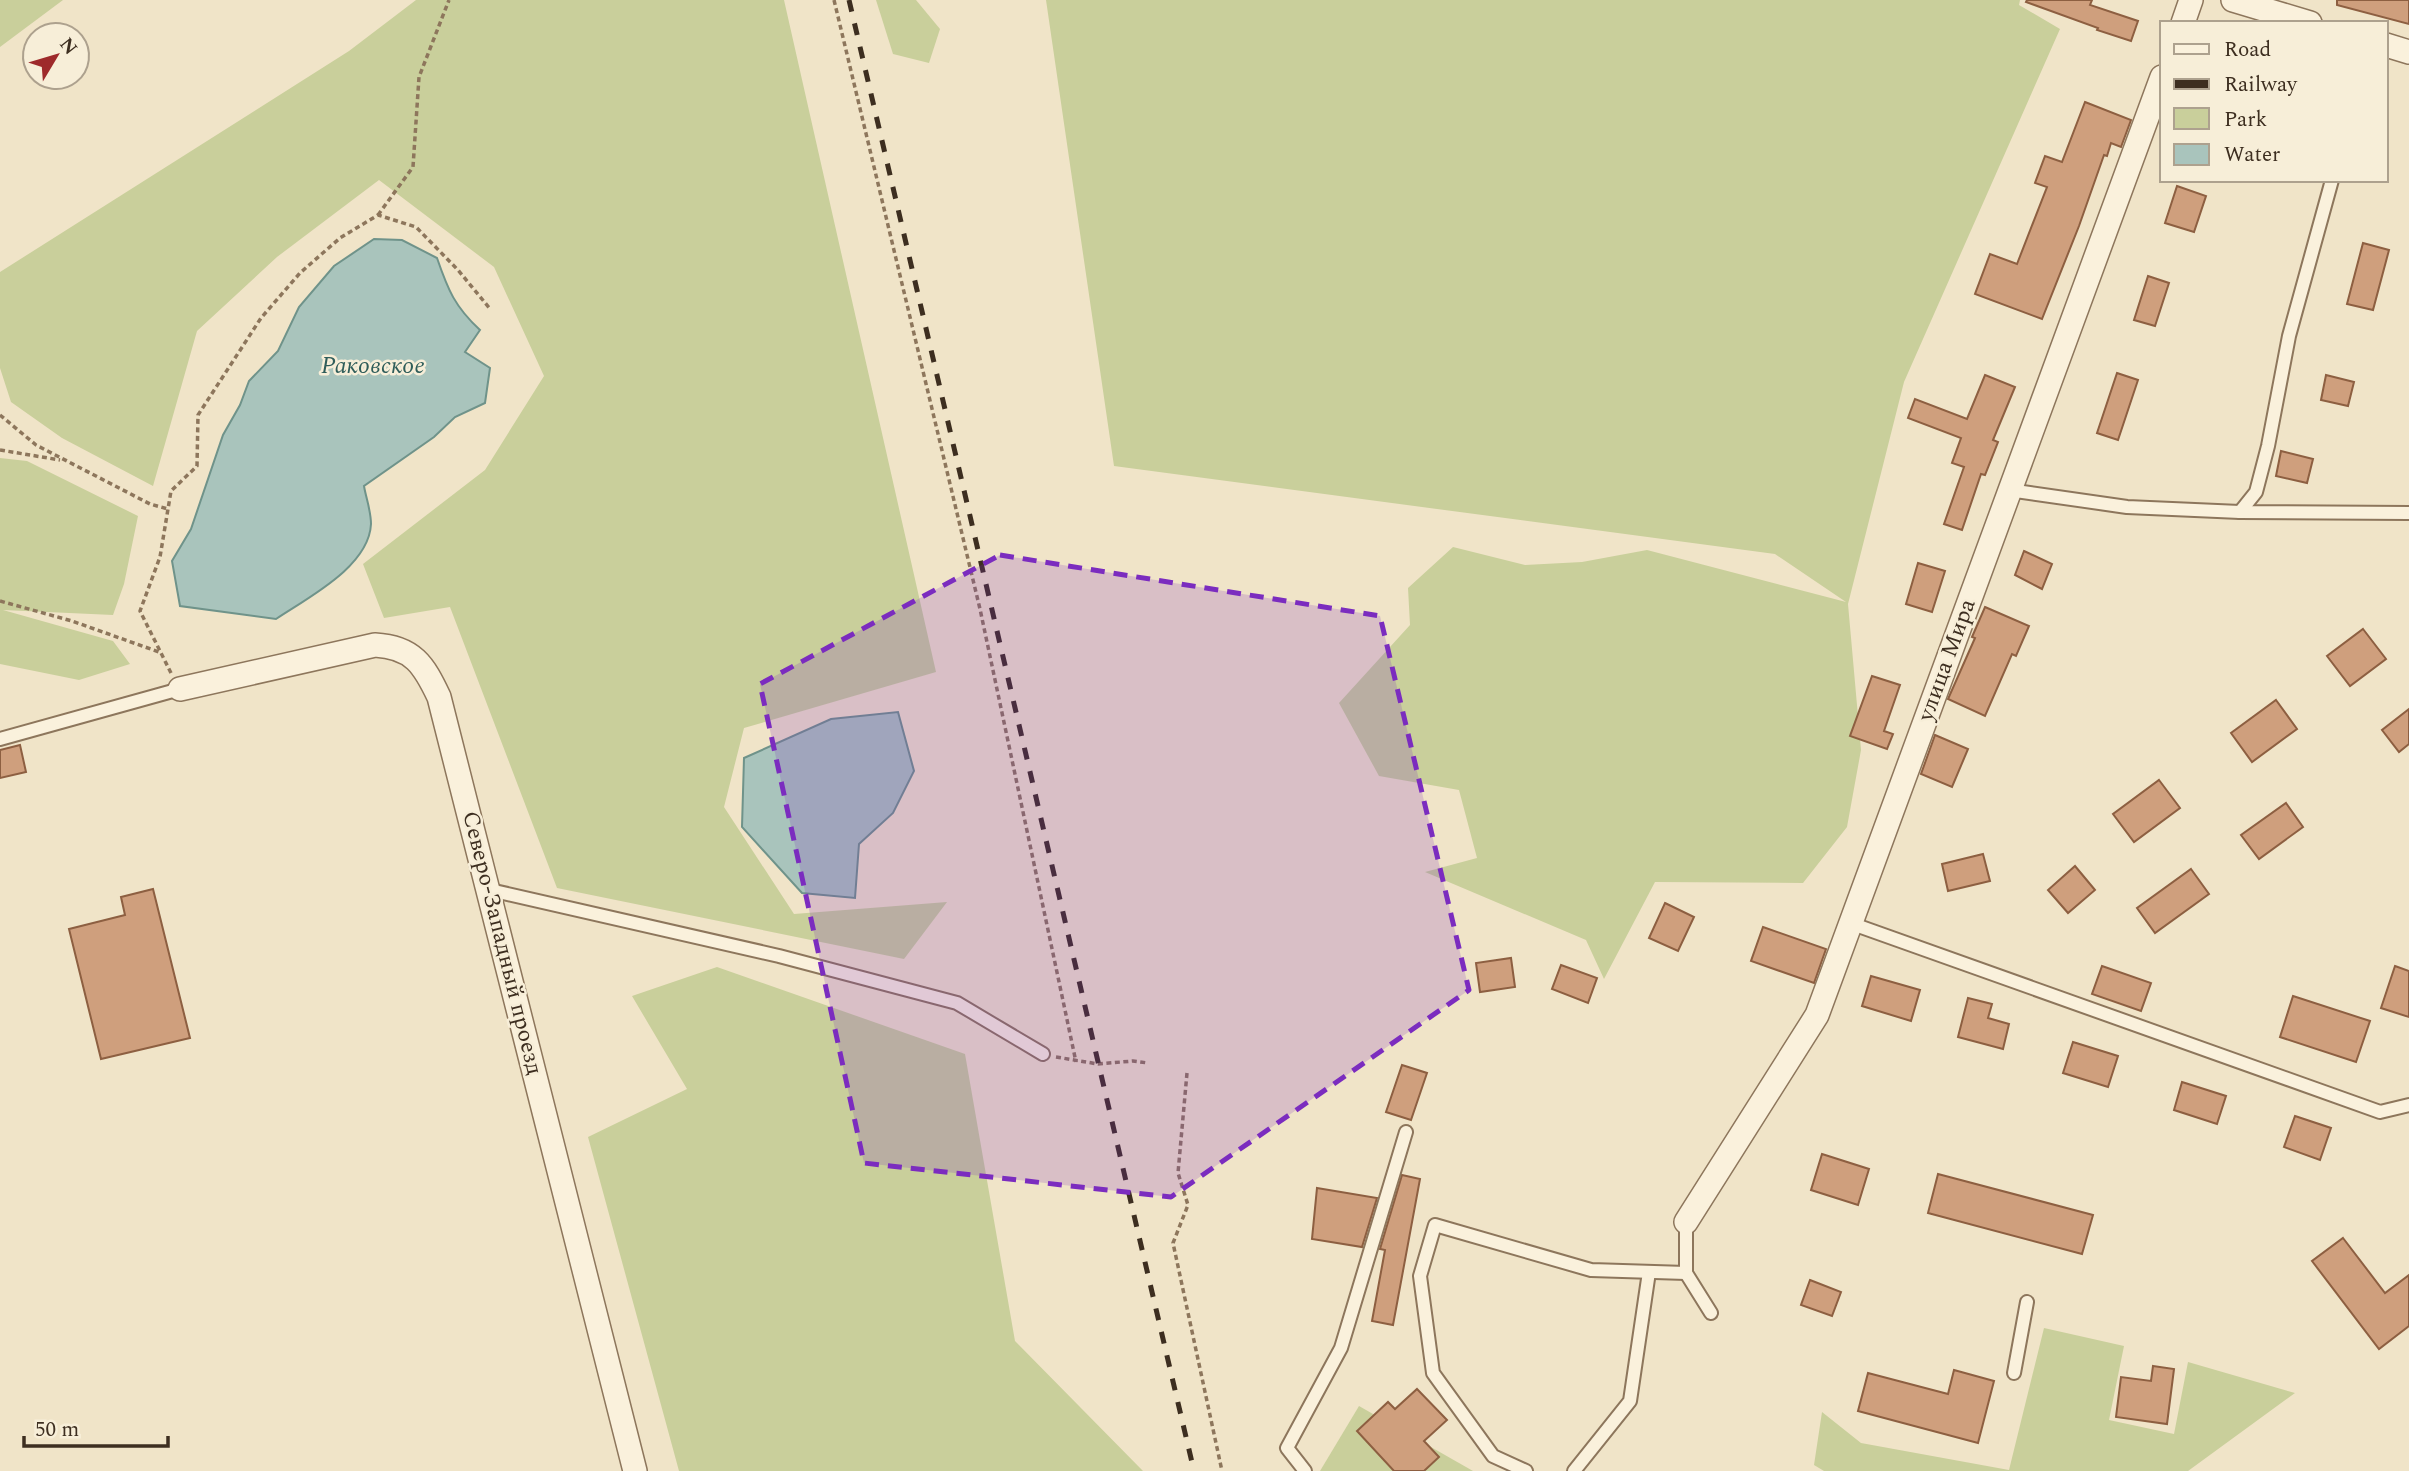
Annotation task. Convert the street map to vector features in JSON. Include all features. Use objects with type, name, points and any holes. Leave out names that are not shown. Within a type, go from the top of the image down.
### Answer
[{"type":"street","points":[[2184,21],[2191,0]]},
{"type":"street","points":[[2233,0],[2303,21]]},
{"type":"street","points":[[2388,47],[2409,52]]},
{"type":"street","name":"улица Мира","points":[[1686,1222],[1817,1015],[2160,82]]},
{"type":"street","name":"Северо-Западный проезд","points":[[180,690],[375,645],[395,646],[408,653],[421,664],[430,678],[439,698],[490,890],[635,1471]]},
{"type":"lane","points":[[2240,512],[2256,492],[2268,446],[2289,336],[2332,182]]},
{"type":"lane","points":[[2009,490],[2127,507],[2240,512],[2409,513]]},
{"type":"lane","points":[[0,739],[180,690]]},
{"type":"lane","points":[[490,890],[779,956],[957,1003],[1043,1054]]},
{"type":"lane","points":[[1850,923],[2380,1112],[2409,1105]]},
{"type":"lane","points":[[1305,1471],[1287,1448],[1341,1348],[1406,1132]]},
{"type":"lane","points":[[1686,1222],[1686,1273],[1711,1313]]},
{"type":"lane","points":[[1526,1471],[1493,1456],[1433,1373],[1420,1276],[1435,1225],[1591,1270],[1686,1273]]},
{"type":"lane","points":[[1573,1471],[1630,1401],[1649,1272]]},
{"type":"lane","points":[[2014,1373],[2027,1302]]},
{"type":"path","points":[[180,690],[140,611],[159,557],[171,491],[197,466],[198,415],[261,318],[310,264],[340,238],[378,215],[413,167],[419,77],[449,0]]},
{"type":"path","points":[[834,0],[980,609],[1076,1062]]},
{"type":"path","points":[[378,215],[415,228],[458,270],[491,310]]},
{"type":"path","points":[[0,415],[36,445],[150,504],[168,509]]},
{"type":"path","points":[[0,450],[65,461]]},
{"type":"path","points":[[0,601],[72,621],[161,653]]},
{"type":"path","points":[[1043,1054],[1098,1064],[1133,1061],[1147,1063]]},
{"type":"path","points":[[1186,1073],[1178,1173],[1188,1205],[1173,1243],[1222,1471]]},
{"type":"highlighted area","points":[[1000,555],[1380,616],[1469,990],[1171,1197],[864,1163],[760,684]]},
{"type":"green space","points":[[0,0],[63,0],[35,21],[21,21],[21,31],[0,47]]},
{"type":"green space","points":[[416,0],[784,0],[936,672],[744,728],[724,807],[794,914],[947,902],[904,959],[557,888],[450,607],[384,618],[363,564],[485,470],[544,376],[494,267],[379,180],[277,257],[197,331],[153,486],[62,438],[11,402],[0,368],[0,272],[349,51]]},
{"type":"green space","points":[[876,0],[916,0],[940,29],[929,63],[893,54]]},
{"type":"green space","points":[[1046,0],[2020,0],[2019,5],[2060,29],[1904,382],[1848,604],[1861,750],[1847,827],[1803,883],[1655,882],[1604,979],[1586,940],[1425,872],[1477,858],[1459,790],[1379,776],[1339,703],[1410,625],[1408,588],[1453,547],[1525,565],[1582,562],[1647,550],[1846,602],[1775,554],[1114,466]]},
{"type":"green space","points":[[0,458],[27,461],[138,516],[124,584],[113,615],[3,610],[113,641],[130,664],[79,680],[0,664]]},
{"type":"green space","points":[[717,967],[965,1054],[1015,1341],[1143,1471],[679,1471],[588,1137],[687,1089],[632,996]]},
{"type":"green space","points":[[2044,1328],[2124,1346],[2109,1420],[2174,1434],[2188,1362],[2295,1393],[2188,1471],[1824,1471],[1814,1465],[1822,1412],[1861,1443],[2009,1470]]},
{"type":"green space","points":[[1359,1406],[1473,1471],[1320,1471]]},
{"type":"water","name":"Раковское","points":[[374,239],[402,240],[437,258],[453,297],[464,314],[480,330],[465,352],[490,368],[485,403],[455,417],[434,437],[364,486],[371,519],[368,540],[348,567],[319,591],[276,619],[180,606],[172,561],[191,529],[223,435],[240,405],[249,381],[278,351],[299,307],[334,266]]},
{"type":"water","points":[[898,712],[914,771],[893,813],[859,844],[855,898],[802,893],[742,827],[744,758],[831,719]]},
{"type":"building","points":[[2092,0],[2090,5],[2138,21],[2131,41],[2097,30],[2098,28],[2026,2]]},
{"type":"building","points":[[2337,0],[2409,0],[2409,24],[2337,5]]},
{"type":"building","points":[[2085,102],[2131,120],[2121,147],[2111,143],[2107,156],[2104,155],[2042,319],[1975,294],[1990,254],[2017,264],[2047,187],[2035,183],[2045,156],[2062,162]]},
{"type":"building","points":[[2177,186],[2206,196],[2194,232],[2165,223]]},
{"type":"building","points":[[2363,243],[2389,250],[2373,310],[2347,304]]},
{"type":"building","points":[[2148,276],[2169,283],[2155,326],[2134,320]]},
{"type":"building","points":[[2117,373],[2138,380],[2118,440],[2097,433]]},
{"type":"building","points":[[1985,375],[2015,387],[1993,440],[1998,442],[1985,475],[1981,474],[1962,530],[1944,524],[1964,467],[1952,463],[1961,438],[1908,418],[1915,399],[1967,419]]},
{"type":"building","points":[[2326,375],[2354,382],[2348,406],[2321,400]]},
{"type":"building","points":[[2281,451],[2313,459],[2307,483],[2276,476]]},
{"type":"building","points":[[2024,551],[2052,564],[2042,589],[2015,575]]},
{"type":"building","points":[[1918,563],[1945,571],[1932,612],[1906,604]]},
{"type":"building","points":[[1985,607],[2029,626],[2016,656],[2012,654],[1985,716],[1948,699],[1975,638],[1972,637]]},
{"type":"building","points":[[2363,629],[2386,659],[2350,686],[2327,656]]},
{"type":"building","points":[[1872,676],[1900,685],[1884,731],[1893,734],[1887,749],[1850,736]]},
{"type":"building","points":[[2276,700],[2297,729],[2252,762],[2231,733]]},
{"type":"building","points":[[2409,709],[2409,744],[2399,752],[2382,730]]},
{"type":"building","points":[[1935,735],[1968,749],[1952,787],[1921,774]]},
{"type":"building","points":[[20,745],[26,772],[0,778],[0,750]]},
{"type":"building","points":[[2159,780],[2180,808],[2134,842],[2113,814]]},
{"type":"building","points":[[2286,803],[2303,827],[2259,859],[2241,835]]},
{"type":"building","points":[[1983,854],[1990,881],[1948,891],[1942,864]]},
{"type":"building","points":[[2075,866],[2095,890],[2068,913],[2048,890]]},
{"type":"building","points":[[2191,869],[2209,894],[2155,933],[2137,908]]},
{"type":"building","points":[[153,889],[190,1038],[101,1059],[69,929],[125,915],[121,897]]},
{"type":"building","points":[[1665,903],[1694,917],[1678,951],[1649,938]]},
{"type":"building","points":[[1763,927],[1826,949],[1814,983],[1751,961]]},
{"type":"building","points":[[1511,958],[1515,987],[1480,992],[1476,963]]},
{"type":"building","points":[[1561,965],[1597,978],[1588,1003],[1552,989]]},
{"type":"building","points":[[2102,966],[2151,983],[2141,1011],[2092,994]]},
{"type":"building","points":[[2395,966],[2409,971],[2409,1017],[2381,1008]]},
{"type":"building","points":[[1871,976],[1920,990],[1911,1021],[1862,1006]]},
{"type":"building","points":[[2293,996],[2370,1021],[2356,1062],[2280,1037]]},
{"type":"building","points":[[1968,998],[1992,1004],[1988,1018],[2009,1024],[2003,1049],[1958,1037]]},
{"type":"building","points":[[2073,1042],[2118,1056],[2108,1087],[2063,1073]]},
{"type":"building","points":[[1402,1065],[1427,1073],[1411,1120],[1386,1112]]},
{"type":"building","points":[[2182,1082],[2226,1096],[2217,1124],[2174,1110]]},
{"type":"building","points":[[2295,1116],[2331,1128],[2320,1160],[2284,1147]]},
{"type":"building","points":[[1822,1154],[1869,1169],[1858,1205],[1811,1190]]},
{"type":"building","points":[[1938,1174],[2093,1215],[2082,1254],[1928,1213]]},
{"type":"building","points":[[1402,1175],[1420,1179],[1393,1325],[1372,1321],[1385,1250],[1380,1249]]},
{"type":"building","points":[[1317,1188],[1377,1198],[1362,1247],[1312,1239]]},
{"type":"building","points":[[2343,1238],[2385,1293],[2409,1275],[2409,1326],[2379,1349],[2312,1261]]},
{"type":"building","points":[[1810,1280],[1841,1292],[1832,1316],[1801,1305]]},
{"type":"building","points":[[2153,1366],[2174,1369],[2167,1424],[2116,1417],[2121,1377],[2151,1381]]},
{"type":"building","points":[[1954,1370],[1994,1381],[1978,1443],[1858,1411],[1868,1373],[1948,1394]]},
{"type":"building","points":[[1417,1389],[1447,1420],[1424,1441],[1439,1457],[1424,1471],[1394,1471],[1357,1431],[1388,1402],[1395,1409]]},
{"type":"railway","points":[[849,0],[1194,1471]]}]
